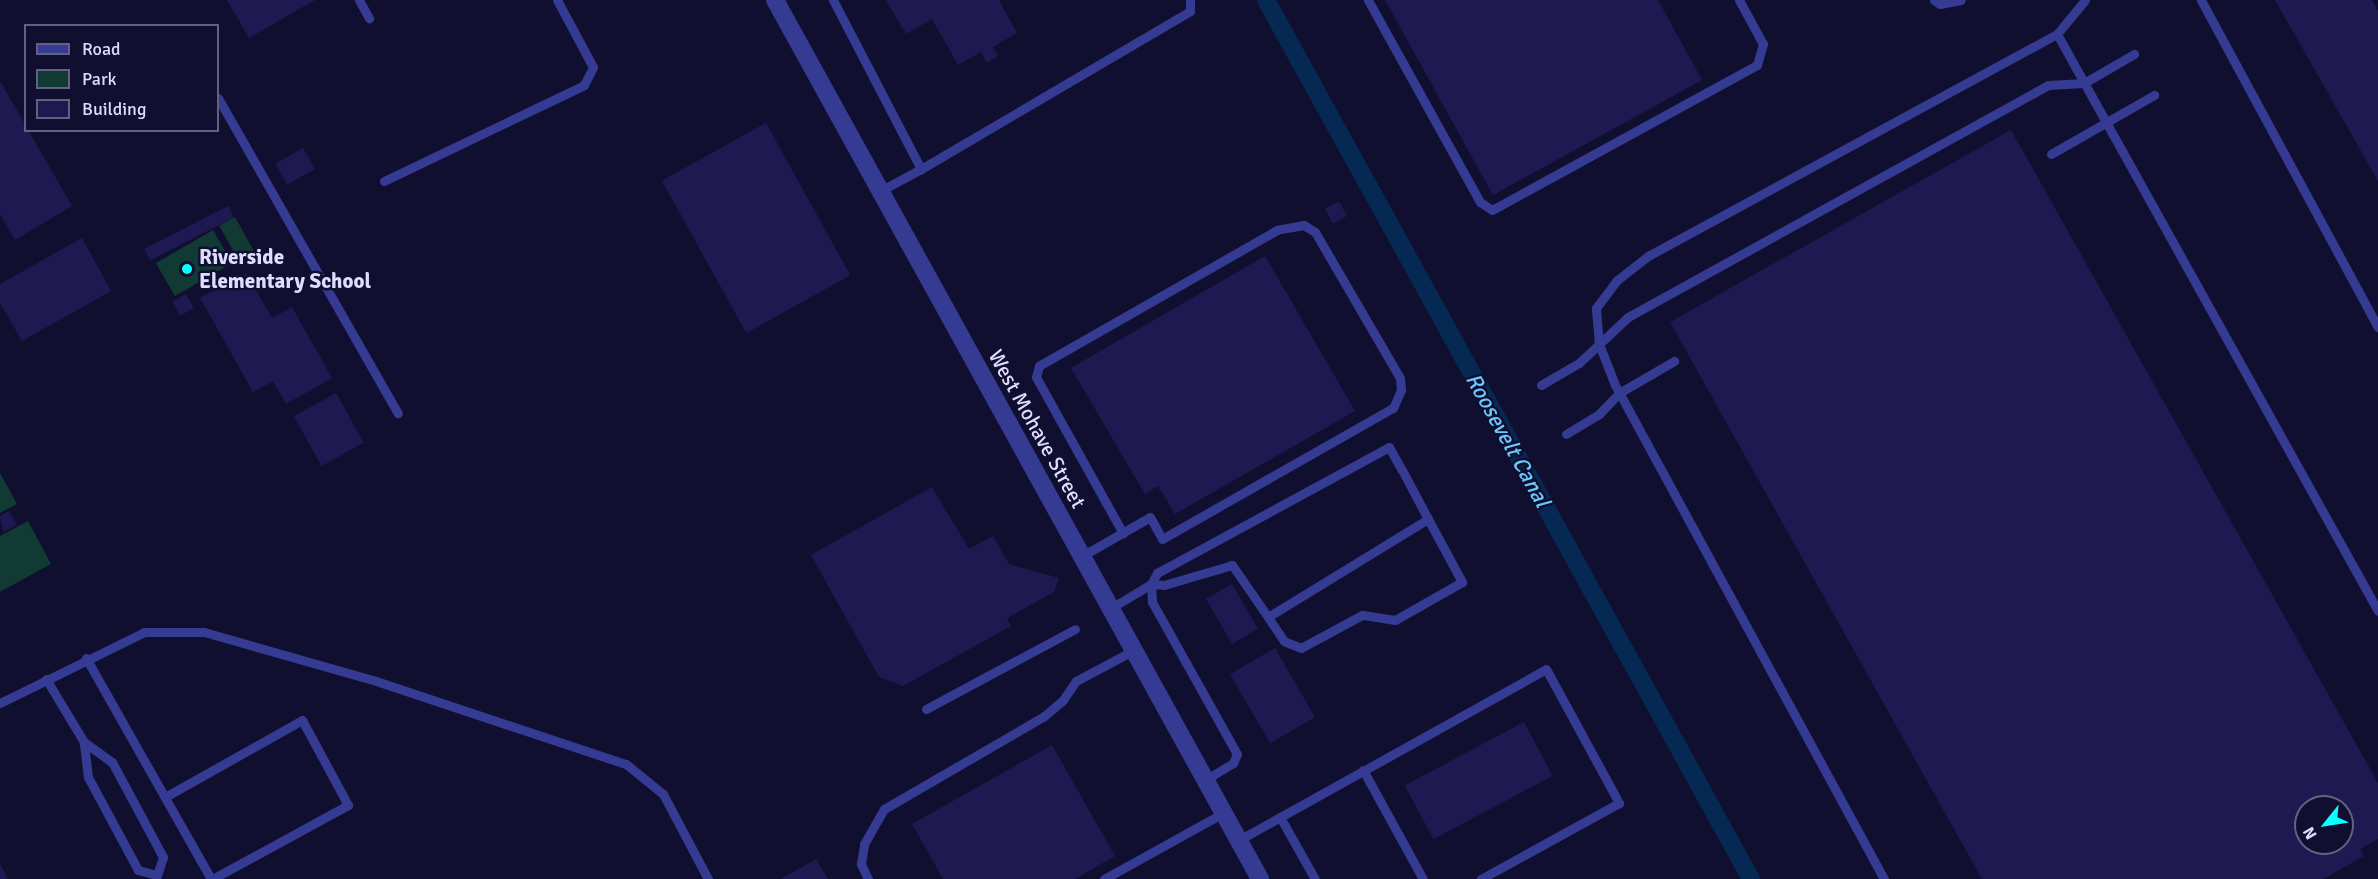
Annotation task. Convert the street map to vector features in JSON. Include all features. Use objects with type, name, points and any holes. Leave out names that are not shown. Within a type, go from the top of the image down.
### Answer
[{"type":"street","name":"West Mohave Street","points":[[775,0],[1260,879]]},
{"type":"lane","points":[[359,0],[369,18]]},
{"type":"lane","points":[[384,181],[584,85],[593,67],[557,0]]},
{"type":"lane","points":[[833,0],[921,169]]},
{"type":"lane","points":[[880,191],[1190,11],[1190,0]]},
{"type":"lane","points":[[1368,0],[1480,202],[1492,210],[1757,65],[1764,44],[1739,0]]},
{"type":"lane","points":[[1934,0],[1940,4],[1961,0]]},
{"type":"lane","points":[[1884,879],[1618,393],[1599,344],[1596,308],[1616,281],[1648,256],[2057,34],[2085,0]]},
{"type":"lane","points":[[2201,0],[2378,327]]},
{"type":"lane","points":[[2057,34],[2378,611]]},
{"type":"lane","points":[[1541,385],[1579,363],[1628,317],[2048,86],[2084,82],[2134,54]]},
{"type":"lane","points":[[2050,154],[2154,95]]},
{"type":"lane","points":[[219,100],[398,413]]},
{"type":"lane","points":[[1082,556],[1123,533],[1150,517],[1162,538],[1393,408],[1401,390],[1400,378],[1315,232],[1304,225],[1277,230],[1039,366],[1036,377],[1123,533]]},
{"type":"lane","points":[[1566,434],[1599,414],[1618,393],[1674,361]]},
{"type":"lane","points":[[1111,608],[1151,584],[1157,573],[1389,447],[1462,582],[1395,620],[1362,615],[1301,648],[1284,641],[1232,565],[1164,585],[1151,584]]},
{"type":"lane","points":[[1268,617],[1428,519]]},
{"type":"lane","points":[[1151,584],[1152,602],[1237,754],[1233,763],[1205,780]]},
{"type":"lane","points":[[926,709],[1075,629]]},
{"type":"lane","points":[[0,703],[86,658],[144,632],[204,632],[376,681],[626,764],[663,794],[708,879]]},
{"type":"lane","points":[[868,879],[861,864],[864,844],[885,809],[1043,717],[1063,700],[1076,681],[1134,650]]},
{"type":"lane","points":[[86,658],[165,797],[212,879],[348,805],[302,720],[165,797]]},
{"type":"lane","points":[[1239,840],[1546,669],[1619,803],[1481,879]]},
{"type":"lane","points":[[46,678],[84,742],[112,762],[163,857],[158,877],[138,870],[127,850],[88,777],[84,742]]},
{"type":"lane","points":[[1363,770],[1423,879]]},
{"type":"lane","points":[[1104,879],[1223,813]]},
{"type":"lane","points":[[1280,817],[1315,879]]},
{"type":"green space","points":[[235,217],[254,251],[238,260],[219,226]]},
{"type":"green space","points":[[213,230],[232,263],[175,296],[156,263]]},
{"type":"green space","points":[[0,473],[17,504],[0,513]]},
{"type":"green space","points":[[28,521],[51,564],[0,592],[0,536]]},
{"type":"building","points":[[227,0],[315,0],[249,38]]},
{"type":"building","points":[[886,0],[999,0],[1017,33],[993,47],[998,56],[987,63],[981,52],[958,65],[932,19],[906,34]]},
{"type":"building","points":[[1385,0],[1658,0],[1702,80],[1493,195]]},
{"type":"building","points":[[2275,0],[2372,0],[2378,11],[2378,181]]},
{"type":"building","points":[[0,81],[24,123],[24,132],[29,132],[72,206],[15,240],[0,214]]},
{"type":"building","points":[[766,123],[850,275],[746,333],[662,181]]},
{"type":"building","points":[[2011,130],[2378,783],[2378,839],[2360,849],[2364,856],[2323,879],[1982,879],[1670,322]]},
{"type":"building","points":[[303,148],[315,169],[287,185],[275,164]]},
{"type":"building","points":[[1339,201],[1347,216],[1333,224],[1325,209]]},
{"type":"building","points":[[228,206],[234,218],[150,260],[144,249]]},
{"type":"building","points":[[82,238],[111,291],[22,341],[0,303],[0,284]]},
{"type":"building","points":[[1265,256],[1355,411],[1175,514],[1158,486],[1145,494],[1071,368]]},
{"type":"building","points":[[246,273],[272,318],[292,307],[332,378],[286,404],[273,381],[253,392],[200,298]]},
{"type":"building","points":[[186,294],[194,308],[180,316],[172,302]]},
{"type":"building","points":[[336,393],[364,443],[322,466],[294,416]]},
{"type":"building","points":[[932,487],[969,549],[993,536],[1009,564],[1059,578],[1054,592],[1007,618],[1011,626],[903,686],[879,677],[811,555]]},
{"type":"building","points":[[9,511],[17,525],[3,532],[0,516]]},
{"type":"building","points":[[1232,584],[1258,629],[1232,644],[1206,599]]},
{"type":"building","points":[[1275,648],[1315,717],[1270,743],[1230,674]]},
{"type":"building","points":[[1524,722],[1553,776],[1433,839],[1405,785]]},
{"type":"building","points":[[1052,745],[1115,856],[1075,879],[943,879],[912,824]]},
{"type":"building","points":[[816,859],[828,879],[781,879]]},
{"type":"building","points":[[0,864],[8,879],[0,879]]},
{"type":"waterway","name":"Roosevelt Canal","points":[[1266,0],[1751,879]]},
{"type":"place","name":"Riverside Elementary School","points":[[187,269]]}]
